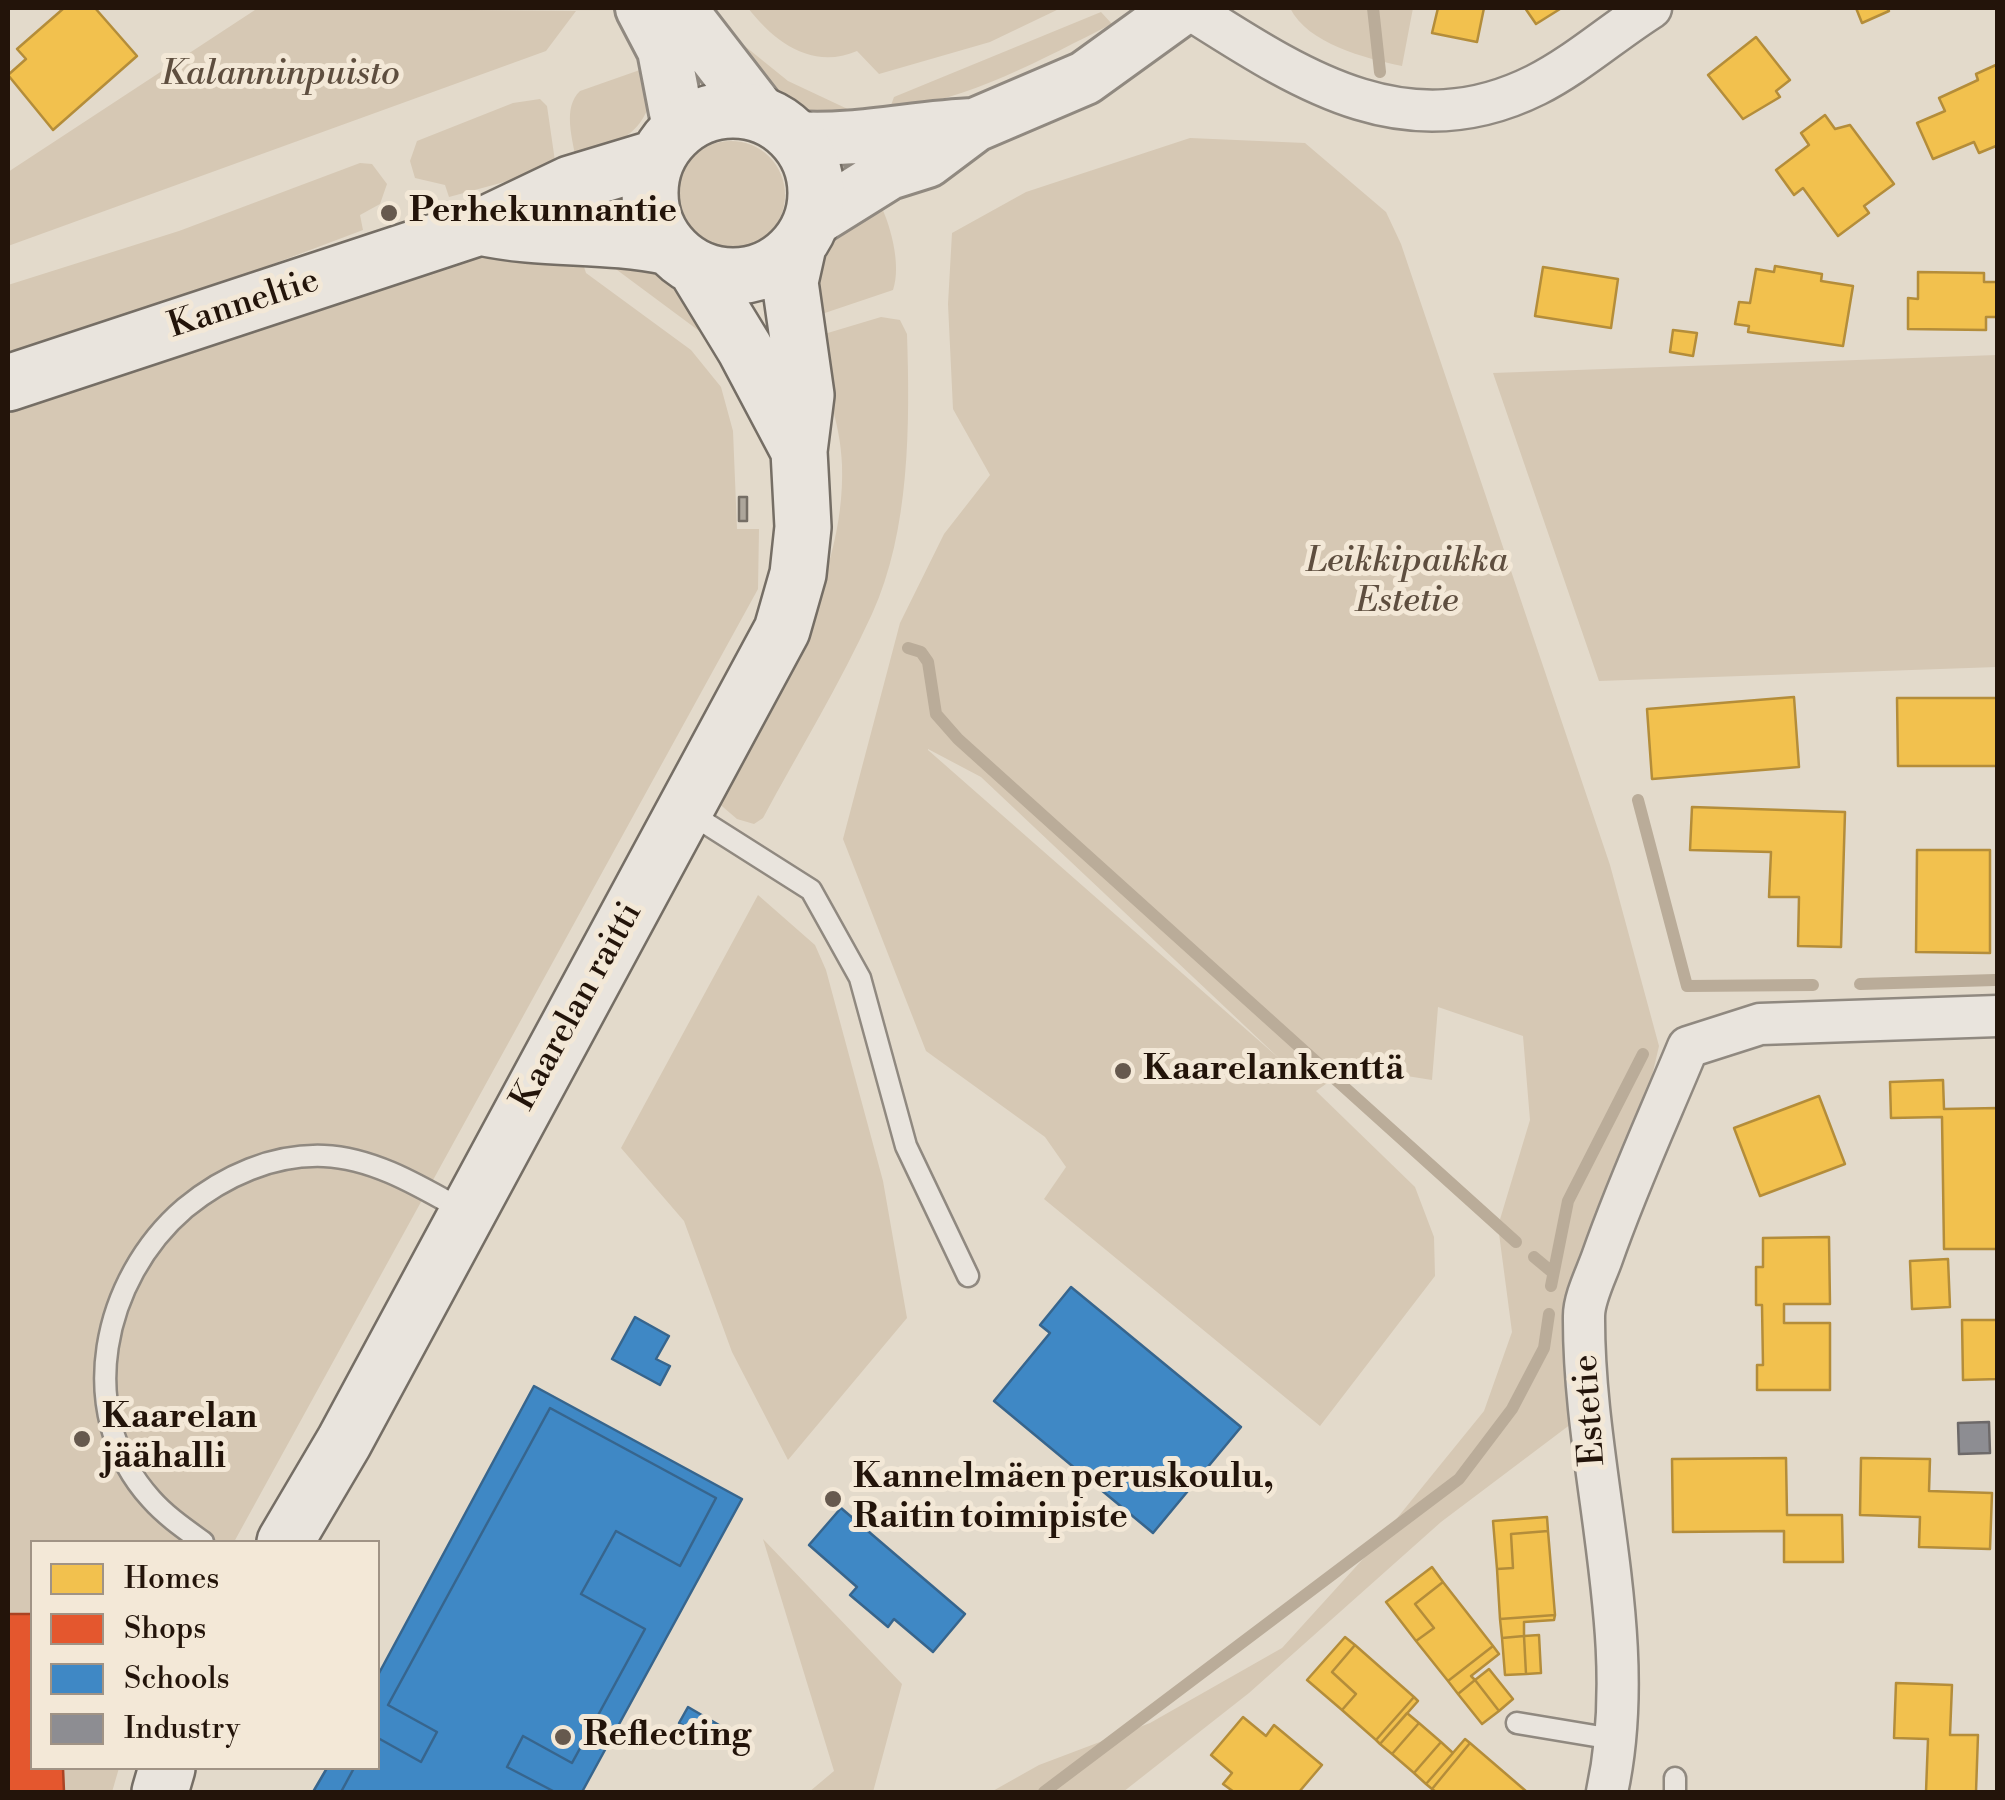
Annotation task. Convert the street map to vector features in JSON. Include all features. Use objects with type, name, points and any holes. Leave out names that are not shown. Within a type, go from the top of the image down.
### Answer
[{"type":"main road","points":[[480,227],[532,238],[628,238],[731,277],[750,275],[784,259],[805,233],[815,177],[778,125],[710,112],[668,143],[649,195],[658,232],[682,257]]},
{"type":"main road","name":"Kanneltie","points":[[8,383],[480,227],[543,194],[668,143]]},
{"type":"main road","name":"Kaarelan raitti","points":[[286,1540],[344,1442],[782,630],[798,574],[804,526],[799,452],[806,395],[790,282],[805,233]]},
{"type":"main road","name":"Kaarelan raitti","points":[[682,257],[746,349],[799,452]]},
{"type":"street","points":[[642,8],[664,50],[668,143]]},
{"type":"street","points":[[679,8],[778,125],[851,139],[909,128],[976,125]]},
{"type":"street","points":[[805,233],[890,173],[927,161],[976,125],[1085,78],[1185,8],[1314,84],[1355,100],[1415,112],[1480,104],[1537,84],[1651,8]]},
{"type":"street","name":"Estetie","points":[[1606,1792],[1613,1739],[1614,1621],[1593,1455],[1584,1313],[1620,1206],[1688,1046],[1760,1024],[1998,1016]]},
{"type":"lane","points":[[686,811],[811,890],[860,978],[906,1146],[968,1276]]},
{"type":"lane","points":[[201,1540],[150,1498],[130,1468],[111,1421],[106,1362],[114,1306],[128,1274],[150,1243],[201,1195],[227,1178],[292,1158],[323,1156],[367,1164],[466,1212]]},
{"type":"lane","points":[[1516,1724],[1613,1739]]},
{"type":"green space","name":"Kalanninpuisto","points":[[258,8],[576,11],[546,51],[8,246],[8,172]]},
{"type":"green space","points":[[748,8],[1061,8],[990,42],[879,74],[857,51],[825,57],[796,50],[770,32]]},
{"type":"green space","points":[[1290,8],[1413,8],[1402,66],[1339,48],[1310,31]]},
{"type":"green space","points":[[1101,12],[1112,24],[1032,64],[948,97],[890,108],[894,97]]},
{"type":"green space","points":[[741,43],[788,81],[854,112],[826,119],[772,88],[734,46]]},
{"type":"green space","points":[[654,65],[650,104],[635,129],[610,146],[576,161],[570,115],[580,91]]},
{"type":"green space","points":[[540,99],[547,106],[556,168],[449,197],[445,185],[415,178],[410,161],[417,141],[513,103]]},
{"type":"green space","name":"Leikkipaikka Estetie","points":[[1190,138],[1305,143],[1386,212],[1401,244],[1610,865],[1659,1046],[1571,1424],[1441,1522],[1249,1693],[1123,1792],[991,1792],[1039,1765],[1150,1723],[1282,1648],[1372,1549],[1484,1411],[1512,1332],[1498,1226],[1530,1120],[1523,1036],[1438,1007],[1432,1080],[1350,1067],[1316,1091],[1415,1187],[1434,1237],[1435,1276],[1320,1426],[1044,1199],[1066,1167],[1045,1137],[926,1051],[843,839],[900,623],[944,534],[990,475],[953,409],[948,304],[952,233],[1026,192]],"holes":[[[928,749],[981,777],[1281,1060]]]},
{"type":"green space","points":[[731,141],[752,145],[770,156],[781,174],[785,195],[781,216],[770,234],[752,245],[731,249],[710,245],[692,234],[681,216],[677,195],[681,174],[692,156],[710,145]]},
{"type":"green space","points":[[360,163],[372,164],[387,184],[380,204],[360,215],[363,230],[191,295],[8,352],[8,285],[179,231]]},
{"type":"green space","points":[[877,198],[893,243],[893,290],[807,319],[815,275],[826,248]]},
{"type":"green space","points":[[578,248],[586,273],[691,350],[721,387],[733,431],[737,529],[759,529],[758,589],[235,1540],[30,1540],[30,1770],[118,1770],[112,1792],[8,1792],[8,413],[414,269],[523,251]]},
{"type":"green space","points":[[609,264],[650,271],[674,282],[710,339]]},
{"type":"green space","points":[[881,317],[900,320],[907,334],[905,477],[894,548],[885,582],[847,666],[763,818],[754,824],[737,819],[716,801],[780,681],[818,597],[840,510],[842,465],[838,433],[811,338]]},
{"type":"green space","points":[[1997,355],[1997,667],[1599,681],[1493,373]]},
{"type":"green space","points":[[758,895],[815,945],[826,970],[883,1181],[907,1318],[788,1460],[732,1352],[684,1221],[621,1148]]},
{"type":"green space","points":[[763,1539],[902,1684],[873,1792],[809,1792],[834,1771]]},
{"type":"building: Homes","points":[[64,8],[95,8],[137,56],[53,130],[8,75],[26,59],[17,49]]},
{"type":"building: Homes","points":[[1438,8],[1484,8],[1477,42],[1432,33]]},
{"type":"building: Homes","points":[[1525,8],[1559,8],[1560,9],[1536,24]]},
{"type":"building: Homes","points":[[1856,8],[1887,8],[1889,11],[1862,23]]},
{"type":"building: Homes","points":[[1756,37],[1790,80],[1776,91],[1780,97],[1743,119],[1708,75]]},
{"type":"building: Homes","points":[[1998,64],[1998,149],[1996,146],[1979,153],[1974,142],[1933,159],[1917,123],[1945,111],[1939,98],[1978,80],[1976,74]]},
{"type":"building: Homes","points":[[1825,115],[1835,129],[1850,125],[1894,184],[1864,206],[1869,213],[1838,236],[1803,188],[1794,195],[1776,170],[1809,145],[1801,133]]},
{"type":"building: Homes","points":[[1775,266],[1822,274],[1821,281],[1853,286],[1843,346],[1748,332],[1749,326],[1735,324],[1739,302],[1750,303],[1756,269],[1774,272]]},
{"type":"building: Homes","points":[[1543,267],[1618,279],[1611,328],[1535,316]]},
{"type":"building: Homes","points":[[1918,272],[1984,273],[1984,282],[1998,282],[1998,317],[1986,317],[1986,330],[1908,329],[1908,298],[1918,299]]},
{"type":"building: Homes","points":[[1673,330],[1697,333],[1693,356],[1670,352]]},
{"type":"building: Homes","points":[[1794,697],[1799,767],[1652,779],[1647,709]]},
{"type":"building: Homes","points":[[1897,698],[1998,698],[1998,766],[1898,766]]},
{"type":"building: Homes","points":[[1692,807],[1845,812],[1841,947],[1798,946],[1799,897],[1769,897],[1771,852],[1690,850]]},
{"type":"building: Homes","points":[[1917,850],[1990,850],[1990,953],[1916,952]]},
{"type":"building: Homes","points":[[1943,1080],[1944,1109],[1998,1108],[1998,1249],[1944,1249],[1942,1117],[1891,1118],[1890,1082]]},
{"type":"building: Homes","points":[[1819,1096],[1845,1164],[1760,1196],[1734,1128]]},
{"type":"building: Homes","points":[[1829,1237],[1830,1304],[1784,1304],[1784,1323],[1830,1323],[1830,1390],[1757,1390],[1757,1365],[1763,1365],[1762,1305],[1756,1305],[1756,1267],[1763,1267],[1763,1238]]},
{"type":"building: Homes","points":[[1948,1259],[1950,1307],[1912,1309],[1910,1261]]},
{"type":"building: Homes","points":[[1962,1320],[1998,1320],[1998,1379],[1963,1380]]},
{"type":"building: Homes","points":[[1786,1458],[1787,1515],[1842,1515],[1843,1562],[1784,1562],[1784,1531],[1673,1532],[1672,1459]]},
{"type":"building: Homes","points":[[1861,1458],[1930,1459],[1929,1491],[1992,1493],[1990,1549],[1919,1547],[1920,1517],[1860,1515]]},
{"type":"building: Homes","points":[[1547,1517],[1548,1531],[1511,1534],[1513,1568],[1497,1569],[1493,1521]]},
{"type":"building: Homes","points":[[1548,1531],[1555,1615],[1500,1619],[1497,1569],[1513,1568],[1511,1534]]},
{"type":"building: Homes","points":[[1432,1567],[1443,1582],[1415,1604],[1434,1628],[1416,1641],[1386,1602]]},
{"type":"building: Homes","points":[[1443,1582],[1493,1646],[1448,1681],[1416,1641],[1434,1628],[1415,1604]]},
{"type":"building: Homes","points":[[1555,1615],[1554,1620],[1524,1622],[1524,1636],[1502,1638],[1500,1619]]},
{"type":"building: Homes","points":[[1539,1635],[1541,1673],[1526,1674],[1524,1636]]},
{"type":"building: Homes","points":[[1524,1636],[1526,1674],[1505,1675],[1502,1638]]},
{"type":"building: Homes","points":[[1345,1637],[1355,1645],[1332,1672],[1356,1694],[1342,1710],[1307,1680]]},
{"type":"building: Homes","points":[[1355,1645],[1414,1697],[1376,1740],[1342,1710],[1356,1694],[1332,1672]]},
{"type":"building: Homes","points":[[1493,1646],[1499,1654],[1471,1676],[1475,1680],[1458,1694],[1448,1681]]},
{"type":"building: Homes","points":[[1489,1669],[1513,1699],[1499,1711],[1475,1680]]},
{"type":"building: Homes","points":[[1475,1680],[1499,1711],[1482,1724],[1458,1694]]},
{"type":"building: Homes","points":[[1896,1683],[1952,1685],[1950,1735],[1978,1735],[1976,1792],[1926,1792],[1928,1739],[1894,1738]]},
{"type":"building: Homes","points":[[1414,1697],[1418,1701],[1380,1744],[1376,1740]]},
{"type":"building: Homes","points":[[1407,1713],[1419,1723],[1392,1754],[1380,1744]]},
{"type":"building: Homes","points":[[1243,1717],[1266,1736],[1274,1725],[1322,1765],[1299,1792],[1234,1792],[1223,1784],[1232,1773],[1211,1755]]},
{"type":"building: Homes","points":[[1419,1723],[1441,1742],[1414,1773],[1392,1754]]},
{"type":"building: Homes","points":[[1465,1739],[1470,1743],[1432,1789],[1426,1784]]},
{"type":"building: Homes","points":[[1441,1742],[1453,1753],[1426,1784],[1414,1773]]},
{"type":"building: Homes","points":[[1470,1743],[1527,1792],[1432,1789]]},
{"type":"building: Shops","points":[[8,1614],[30,1614],[30,1770],[63,1770],[64,1792],[8,1792]]},
{"type":"building: Schools","points":[[1071,1287],[1241,1427],[1153,1533],[994,1401],[1050,1333],[1040,1325]]},
{"type":"building: Schools","points":[[635,1317],[669,1336],[656,1359],[670,1366],[660,1385],[612,1359]]},
{"type":"building: Schools","points":[[534,1386],[742,1499],[582,1792],[555,1792],[507,1767],[523,1736],[572,1763],[645,1629],[581,1594],[616,1531],[680,1566],[716,1498],[550,1408],[388,1705],[437,1732],[421,1762],[380,1739],[380,1671]]},
{"type":"building: Schools","points":[[550,1408],[716,1498],[680,1566],[616,1531],[581,1594],[645,1629],[572,1763],[523,1736],[507,1767],[555,1792],[341,1792],[353,1770],[380,1770],[380,1739],[421,1762],[437,1732],[388,1705]]},
{"type":"building: Schools","points":[[841,1508],[965,1614],[933,1652],[894,1619],[888,1627],[850,1595],[857,1587],[809,1545]]},
{"type":"building: Schools","points":[[688,1707],[719,1725],[710,1741],[679,1723]]},
{"type":"building: Schools","points":[[326,1770],[353,1770],[341,1792],[313,1792]]},
{"type":"building: Industry","points":[[1989,1422],[1990,1453],[1959,1454],[1958,1423]]},
{"type":"building: Other","points":[[739,497],[747,497],[747,521],[739,521]]},
{"type":"waterway","points":[[1373,8],[1380,72]]},
{"type":"waterway","points":[[908,648],[921,652],[928,662],[936,714],[958,739],[1516,1242]]},
{"type":"waterway","points":[[1638,800],[1687,986],[1813,985]]},
{"type":"waterway","points":[[1860,984],[1995,980]]},
{"type":"waterway","points":[[1551,1286],[1568,1201],[1643,1054]]},
{"type":"waterway","points":[[1534,1257],[1552,1272]]},
{"type":"waterway","points":[[1044,1792],[1459,1479],[1512,1409],[1544,1348],[1549,1314]]},
{"type":"place","name":"Perhekunnantie","points":[[389,213]]},
{"type":"place","name":"Kaarelankenttä","points":[[1123,1071]]},
{"type":"place","name":"Kaarelan jäähalli","points":[[82,1439]]},
{"type":"place","name":"Kannelmäen peruskoulu, Raitin toimipiste","points":[[833,1499]]},
{"type":"place","name":"Reflecting","points":[[563,1737]]}]
